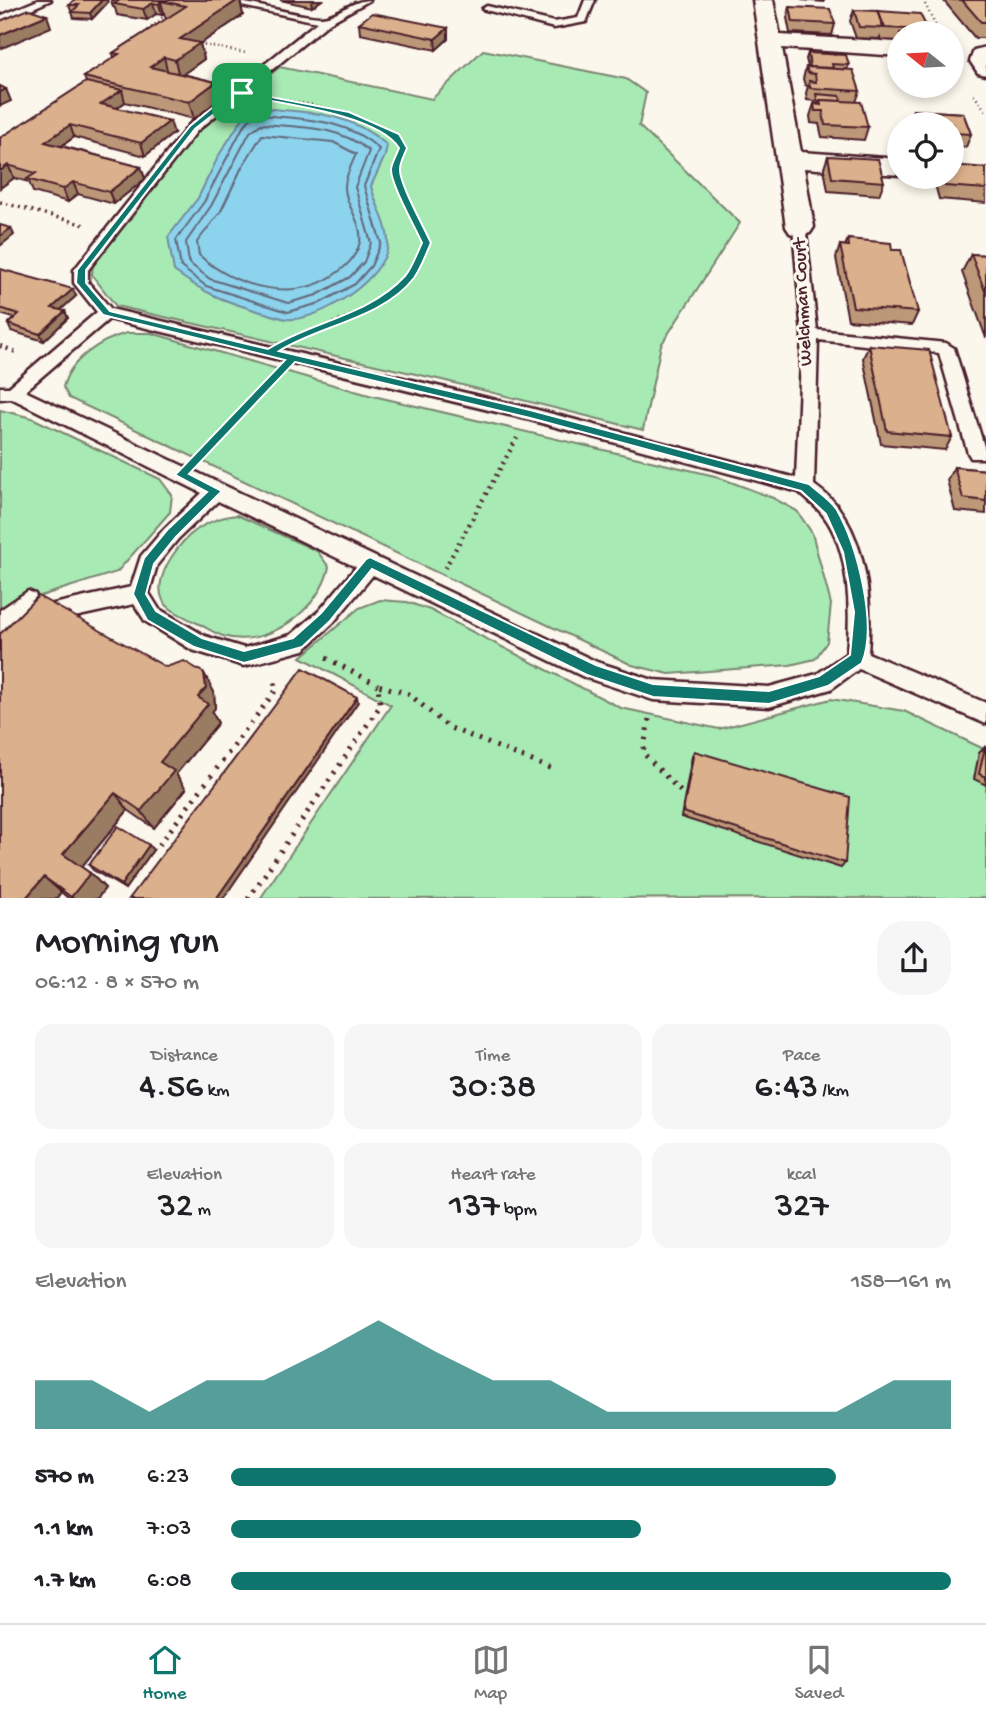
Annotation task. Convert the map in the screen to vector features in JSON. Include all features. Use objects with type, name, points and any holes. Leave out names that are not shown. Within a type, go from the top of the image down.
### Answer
[{"type":"street","name":"Welchman Court","points":[[763,0],[800,227]]},
{"type":"street","points":[[770,41],[887,48]]},
{"type":"street","points":[[986,54],[982,55],[981,61],[986,68]]},
{"type":"street","points":[[789,159],[887,166]]},
{"type":"lane","points":[[0,20],[46,0]]},
{"type":"lane","points":[[218,0],[325,21]]},
{"type":"lane","points":[[106,313],[6,393],[592,670],[653,690],[769,697],[823,682],[857,658],[861,612],[850,552],[831,511],[805,487],[530,414],[106,313],[81,283],[81,270],[192,128],[325,21],[365,0]]},
{"type":"lane","points":[[487,9],[554,25],[582,20],[590,0]]},
{"type":"lane","name":"Welchman Court","points":[[800,227],[810,334],[805,487]]},
{"type":"lane","points":[[810,334],[946,348],[978,453]]},
{"type":"lane","points":[[216,491],[171,534],[148,562],[139,594],[152,615],[199,643],[244,657],[297,643],[326,617],[370,563]]},
{"type":"lane","points":[[0,641],[33,617],[139,594]]},
{"type":"lane","points":[[2,620],[27,600],[33,617]]},
{"type":"lane","points":[[857,658],[986,714]]},
{"type":"path","points":[[923,0],[933,21]]},
{"type":"path","points":[[134,43],[172,10]]},
{"type":"path","points":[[236,92],[346,114],[396,136],[403,148],[396,168],[397,183],[426,243],[410,276],[381,300],[359,314],[289,341],[270,353]]},
{"type":"path","points":[[0,202],[109,232]]},
{"type":"path","points":[[181,475],[293,359]]},
{"type":"path","points":[[431,594],[530,414]]},
{"type":"path","points":[[297,643],[378,685],[409,694],[448,727],[557,771]]},
{"type":"path","points":[[159,845],[188,813],[276,690],[270,650]]},
{"type":"path","points":[[248,898],[380,706],[378,685]]},
{"type":"path","points":[[653,690],[643,753],[685,796]]},
{"type":"green space","points":[[483,50],[626,79],[646,93],[639,126],[740,223],[661,345],[643,430],[442,380],[116,306],[92,275],[93,260],[200,128],[280,67],[432,99]]},
{"type":"green space","points":[[127,333],[151,333],[369,395],[715,476],[773,498],[797,511],[812,533],[831,604],[827,642],[815,659],[790,665],[669,674],[632,665],[69,398],[63,387],[79,359],[107,340]]},
{"type":"green space","points":[[0,410],[32,418],[160,479],[172,495],[170,512],[117,572],[28,600],[0,621]]},
{"type":"green space","points":[[237,515],[317,551],[329,567],[324,582],[304,611],[274,631],[240,639],[220,635],[174,611],[164,603],[160,587],[169,562],[190,535],[212,521]]},
{"type":"green space","points":[[380,600],[407,602],[430,610],[621,708],[719,729],[831,699],[904,711],[986,750],[986,898],[261,898],[391,705],[301,657],[359,608]]},
{"type":"water","points":[[260,108],[342,119],[357,125],[387,145],[385,156],[371,186],[387,236],[385,256],[364,283],[349,295],[333,306],[300,318],[281,318],[225,300],[195,286],[174,271],[168,237],[198,198],[219,155],[248,110]]},
{"type":"building","points":[[74,0],[102,0],[90,13],[72,12],[79,5],[69,5]]},
{"type":"building","points":[[120,0],[163,0],[143,9],[114,4]]},
{"type":"building","points":[[238,0],[180,39],[200,43],[175,60],[164,57],[150,67],[216,82],[189,102],[84,77],[119,54],[113,53],[186,6],[161,1]]},
{"type":"building","points":[[962,0],[986,0],[986,22],[981,22]]},
{"type":"building","points":[[790,7],[830,9],[835,24],[793,22]]},
{"type":"building","points":[[29,9],[47,15],[0,35],[0,21]]},
{"type":"building","points":[[854,10],[877,11],[883,28],[859,27]]},
{"type":"building","points":[[878,11],[920,14],[924,21],[887,21],[885,28]]},
{"type":"building","points":[[372,13],[448,28],[435,39],[359,23]]},
{"type":"building","points":[[808,53],[846,55],[849,65],[832,64],[833,68],[810,67]]},
{"type":"building","points":[[806,67],[853,70],[860,91],[810,88],[809,81],[816,82],[815,74],[808,73]]},
{"type":"building","points":[[86,82],[122,90],[101,104],[170,121],[141,143],[70,125],[45,142],[141,167],[109,192],[73,182],[63,189],[27,179],[36,173],[8,165],[0,171],[0,138]]},
{"type":"building","points":[[816,94],[840,96],[841,101],[820,100],[818,104]]},
{"type":"building","points":[[820,100],[861,102],[868,127],[825,125],[823,111],[815,111],[814,104],[821,105]]},
{"type":"building","points":[[913,110],[946,112],[914,112]]},
{"type":"building","points":[[964,116],[971,134],[964,134]]},
{"type":"building","points":[[828,156],[878,159],[884,182],[832,178]]},
{"type":"building","points":[[964,166],[986,168],[986,189],[964,187]]},
{"type":"building","points":[[0,225],[11,228],[0,236]]},
{"type":"building","points":[[848,239],[891,243],[892,250],[901,250],[918,312],[853,307],[840,245],[849,246]]},
{"type":"building","points":[[971,254],[986,255],[986,294]]},
{"type":"building","points":[[0,269],[73,289],[52,308],[65,311],[40,334],[8,324],[19,314],[0,308]]},
{"type":"building","points":[[869,345],[929,350],[952,437],[887,431]]},
{"type":"building","points":[[954,467],[986,470],[986,501],[963,498]]},
{"type":"building","points":[[38,596],[166,667],[184,661],[204,673],[206,688],[198,697],[208,704],[160,762],[174,771],[141,811],[115,793],[63,854],[90,873],[71,897],[44,877],[26,898],[0,898],[0,634]]},
{"type":"building","points":[[303,668],[357,697],[217,898],[130,898]]},
{"type":"building","points":[[986,748],[986,777],[979,774]]},
{"type":"building","points":[[694,751],[850,797],[845,863],[683,812]]},
{"type":"building","points":[[118,826],[149,845],[121,885],[89,865]]},
{"type":"route","points":[[236,92],[242,93],[346,114],[396,136],[403,148],[396,168],[397,183],[426,243],[410,276],[381,300],[359,314],[289,341],[270,353],[530,414],[805,487],[831,511],[850,552],[861,612],[857,658],[823,682],[769,697],[653,690],[592,670],[370,563],[326,617],[297,643],[244,657],[199,643],[152,615],[139,594],[148,562],[171,534],[216,491],[181,475],[293,359],[106,313],[81,283],[81,270],[192,128],[236,92]]}]
